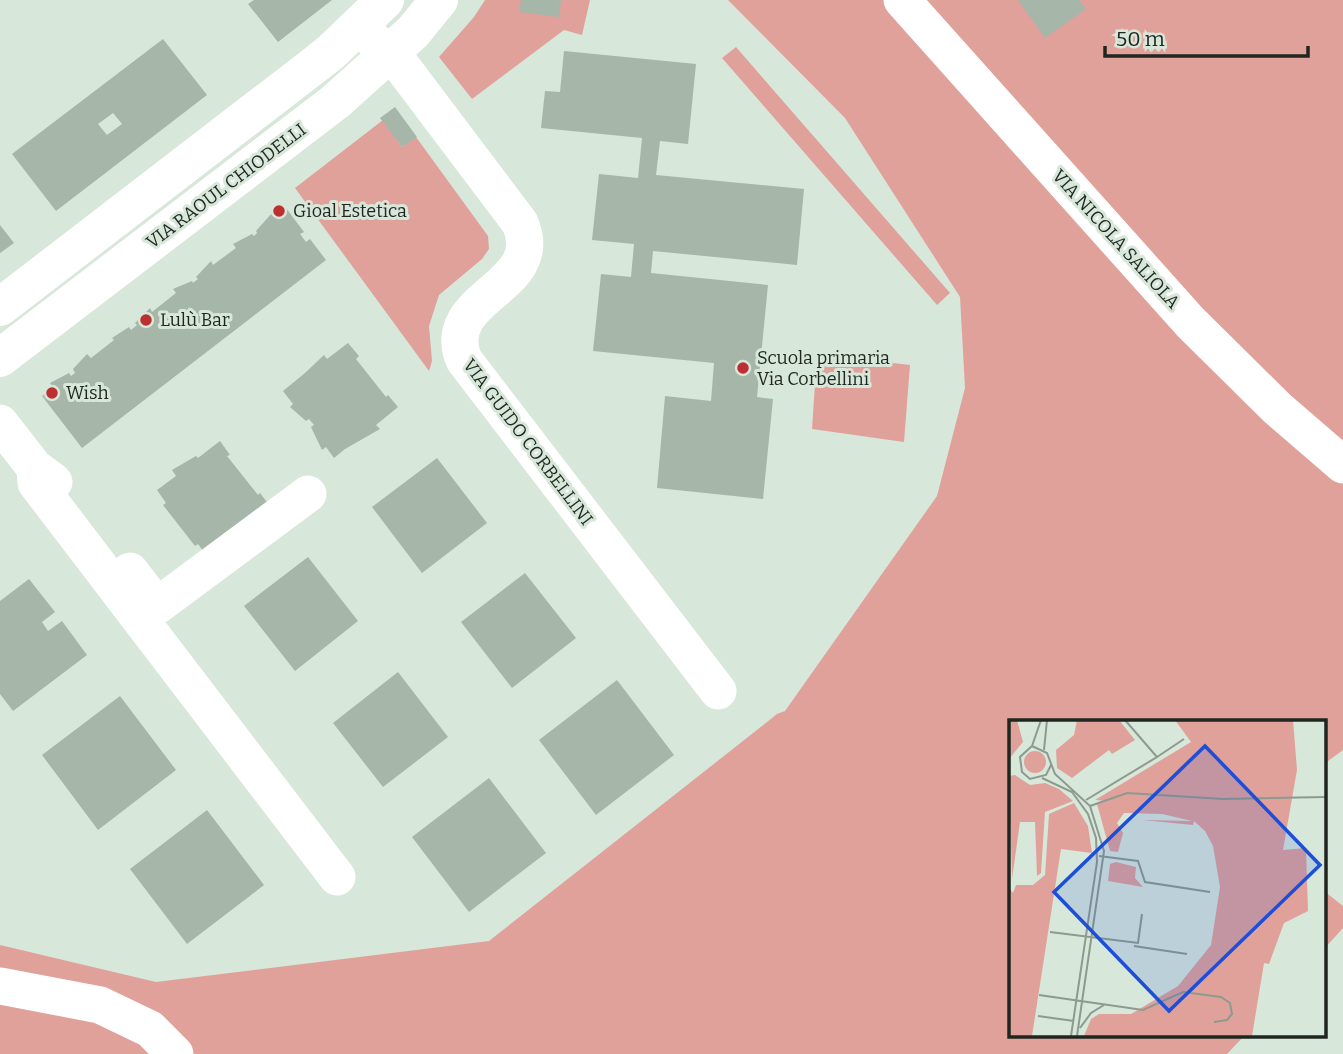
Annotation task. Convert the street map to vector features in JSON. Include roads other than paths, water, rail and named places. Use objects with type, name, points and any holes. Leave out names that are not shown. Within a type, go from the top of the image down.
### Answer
[{"type":"main road","points":[[0,307],[331,52],[385,0]]},
{"type":"main road","name":"VIA RAOUL CHIODELLI","points":[[0,358],[335,102],[413,32],[439,0]]},
{"type":"street","name":"VIA NICOLA SALIOLA","points":[[902,0],[1190,322],[1277,408],[1343,465]]},
{"type":"street","name":"VIA GUIDO CORBELLINI","points":[[358,26],[400,64],[520,223],[524,233],[524,255],[518,267],[469,314],[460,332],[464,360],[718,691]]},
{"type":"street","points":[[0,423],[35,468],[71,494],[157,606],[308,494]]},
{"type":"street","points":[[35,468],[36,483],[337,877]]},
{"type":"street","points":[[0,986],[100,1005],[150,1028],[175,1054]]},
{"type":"place","name":"Gioal Estetica","points":[[279,211]]},
{"type":"place","name":"Lulù Bar","points":[[146,320]]},
{"type":"place","name":"Scuola primaria Via Corbellini","points":[[743,368]]},
{"type":"place","name":"Wish","points":[[52,393]]}]
